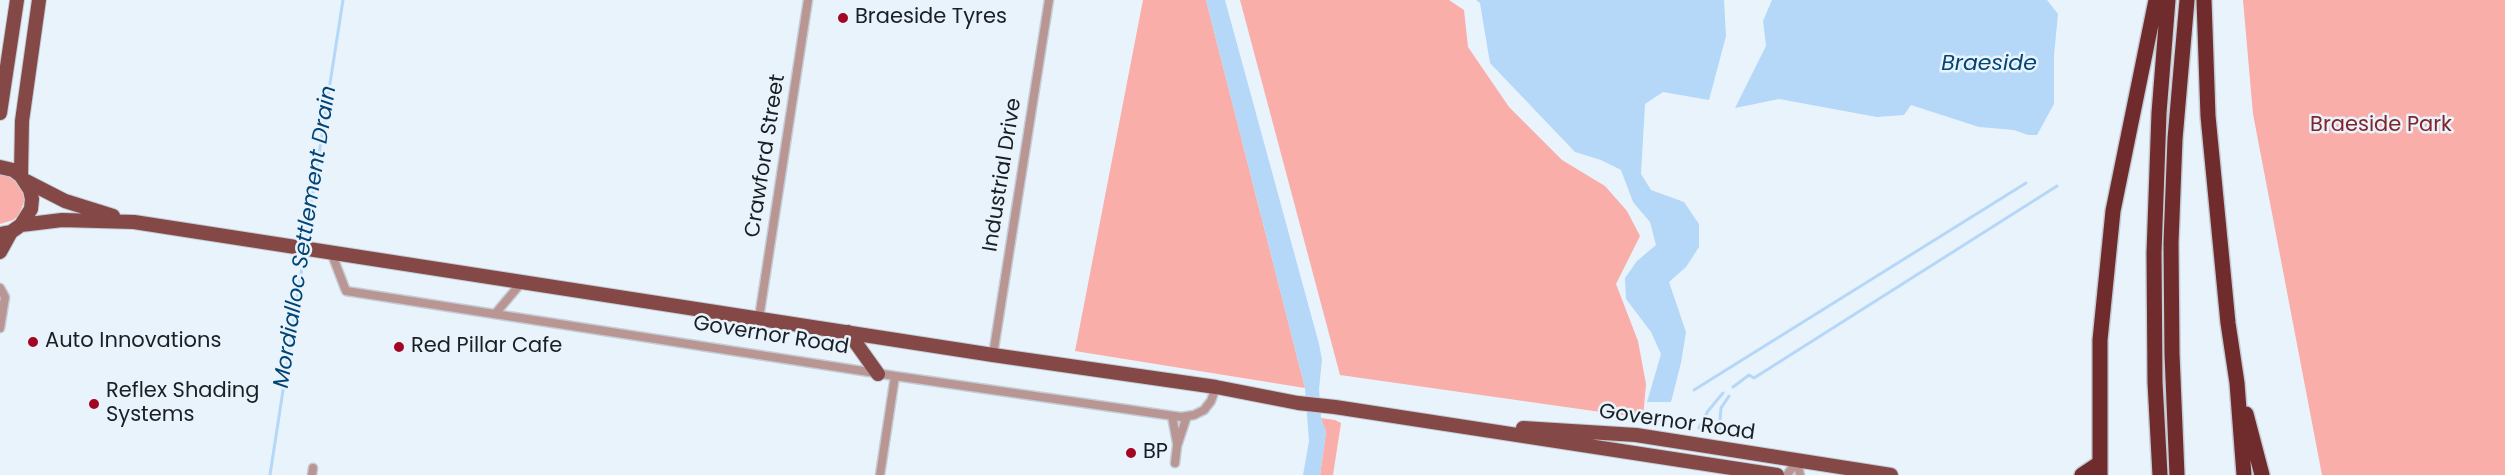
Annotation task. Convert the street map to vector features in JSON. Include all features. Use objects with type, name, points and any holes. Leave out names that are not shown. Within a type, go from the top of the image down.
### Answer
[{"type":"highway","points":[[2082,475],[2100,469],[2100,340],[2113,211],[2156,0]]},
{"type":"highway","points":[[2160,470],[2153,317],[2155,182],[2168,0]]},
{"type":"highway","points":[[2176,471],[2171,243],[2175,139],[2187,0]]},
{"type":"highway","points":[[2204,0],[2208,116],[2228,323],[2237,383],[2244,475]]},
{"type":"highway","points":[[2237,383],[2262,475]]},
{"type":"main road","points":[[0,113],[17,0]]},
{"type":"main road","points":[[0,252],[11,230],[27,218],[32,199],[23,179],[22,121],[39,0]]},
{"type":"main road","name":"Governor Road","points":[[0,167],[13,170],[23,179],[65,201],[134,222]]},
{"type":"main road","name":"Governor Road","points":[[11,230],[62,220],[134,222],[1777,475]]},
{"type":"main road","points":[[848,332],[878,374]]},
{"type":"main road","name":"Governor Road","points":[[1455,425],[1636,435],[1799,468],[1892,475]]},
{"type":"street","name":"Crawford Street","points":[[759,318],[808,0]]},
{"type":"street","name":"Industrial Drive","points":[[993,355],[1049,0]]},
{"type":"street","name":"Governor Road","points":[[331,252],[346,291],[878,374],[1172,416],[1186,416]]},
{"type":"street","points":[[495,314],[522,282]]},
{"type":"street","points":[[0,288],[5,297],[0,328]]},
{"type":"street","points":[[880,475],[894,376]]},
{"type":"street","points":[[1175,463],[1177,446],[1186,416],[1204,410],[1211,401],[1216,387]]},
{"type":"street","points":[[1172,416],[1177,446]]},
{"type":"street","points":[[1787,475],[1799,468]]},
{"type":"green space","points":[[1143,0],[1206,0],[1305,388],[1075,351]]},
{"type":"green space","points":[[1240,0],[1449,0],[1464,10],[1468,47],[1509,107],[1562,160],[1605,186],[1627,211],[1640,236],[1616,284],[1638,341],[1646,384],[1643,418],[1340,375]]},
{"type":"green space","name":"Braeside Park","points":[[2243,0],[2505,0],[2505,475],[2322,475],[2253,114]]},
{"type":"green space","points":[[0,174],[14,178],[20,183],[25,199],[19,215],[13,220],[0,224]]},
{"type":"green space","points":[[1321,418],[1341,423],[1333,475],[1320,475],[1326,432]]},
{"type":"water","points":[[1206,0],[1225,0],[1319,344],[1322,360],[1319,389],[1321,418],[1326,432],[1320,475],[1303,475],[1309,441],[1305,388]]},
{"type":"water","points":[[1476,0],[1724,0],[1726,36],[1709,100],[1663,92],[1645,104],[1641,174],[1651,190],[1684,202],[1699,224],[1699,247],[1686,267],[1669,282],[1686,332],[1671,402],[1647,402],[1661,354],[1651,332],[1626,299],[1625,278],[1637,261],[1656,245],[1650,222],[1633,202],[1621,170],[1601,160],[1575,152],[1490,63],[1480,3]]},
{"type":"water","name":"Braeside","points":[[1772,0],[2047,0],[2058,14],[2054,55],[2054,104],[2037,135],[2028,135],[2014,130],[1979,127],[1911,105],[1904,115],[1877,117],[1779,99],[1735,108],[1766,46],[1763,21]]},
{"type":"waterway","name":"Mordialloc Settlement Drain","points":[[305,244],[343,0]]},
{"type":"waterway","points":[[1694,390],[2026,183]]},
{"type":"waterway","points":[[1733,387],[1749,375],[1754,378],[2057,186]]},
{"type":"waterway","name":"Mordialloc Settlement Drain","points":[[270,475],[304,254]]},
{"type":"waterway","points":[[1699,428],[1708,411],[1723,393]]},
{"type":"waterway","points":[[1719,431],[1721,408],[1729,396]]},
{"type":"place","name":"Braeside Tyres","points":[[843,18]]},
{"type":"place","name":"Auto Innovations","points":[[33,342]]},
{"type":"place","name":"Red Pillar Cafe","points":[[399,347]]},
{"type":"place","name":"Reflex Shading Systems","points":[[94,404]]},
{"type":"place","name":"BP","points":[[1131,453]]}]
